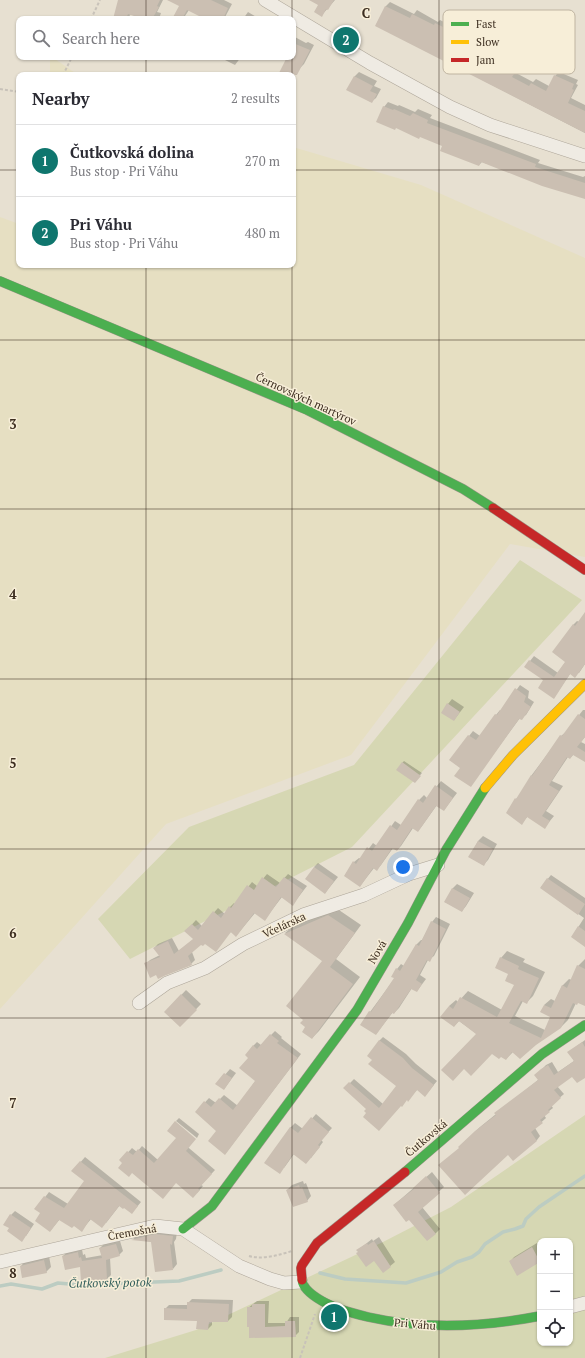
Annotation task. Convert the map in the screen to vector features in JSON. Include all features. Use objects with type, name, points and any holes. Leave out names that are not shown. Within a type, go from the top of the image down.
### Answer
[{"type":"street","points":[[265,0],[292,16]]},
{"type":"street","points":[[296,19],[370,63],[450,107],[490,125],[585,156]]},
{"type":"street","name":"Černovských martýrov","points":[[0,281],[307,410],[463,489],[513,520],[585,570]]},
{"type":"street","name":"Nová","points":[[183,1229],[212,1206],[357,1010],[408,924],[446,850],[486,787],[513,755],[585,684]]},
{"type":"street","name":"Včelárska","points":[[139,1003],[167,983],[205,968],[243,944],[302,915],[364,895],[409,874],[438,865]]},
{"type":"street","name":"Čutkovská","points":[[301,1282],[300,1268],[308,1253],[317,1243],[426,1154],[542,1054],[585,1025]]},
{"type":"street","name":"Čremošná","points":[[0,1262],[155,1226],[183,1229],[239,1266],[270,1279],[284,1283],[301,1282]]},
{"type":"street","name":"Pri Váhu","points":[[301,1282],[305,1288],[319,1301],[333,1307],[363,1316],[408,1324],[434,1326],[482,1325],[537,1316]]},
{"type":"street","points":[[573,1306],[585,1302]]},
{"type":"path","points":[[92,16],[100,0]]},
{"type":"path","points":[[64,72],[70,60]]},
{"type":"path","points":[[0,89],[16,92]]},
{"type":"path","points":[[244,1254],[257,1258],[282,1254],[294,1250]]},
{"type":"path","points":[[300,1358],[319,1301]]},
{"type":"shaded area","points":[[50,60],[56,60],[74,72],[50,72]]},
{"type":"shaded area","points":[[296,148],[421,185],[585,258],[585,557],[510,544],[351,755],[166,824],[0,1009],[0,217],[16,223],[16,268],[296,268]]},
{"type":"green space","points":[[520,560],[582,600],[352,847],[130,959],[98,919],[189,827],[354,765]]},
{"type":"green space","points":[[585,1115],[585,1358],[105,1358],[196,1330],[383,1242],[451,1207]]},
{"type":"building","points":[[118,0],[160,0],[157,6],[159,7],[154,16],[134,16],[128,14],[127,16],[114,16]]},
{"type":"building","points":[[167,0],[211,0],[228,8],[224,16],[199,16],[187,10],[184,16],[174,16],[179,6]]},
{"type":"building","points":[[309,0],[334,0],[328,10],[326,9],[322,17],[314,12],[318,5]]},
{"type":"building","points":[[385,6],[410,18],[412,14],[434,25],[435,23],[443,27],[443,61],[375,26]]},
{"type":"building","points":[[296,44],[310,50],[297,75],[296,72],[280,72],[286,60],[296,60]]},
{"type":"building","points":[[469,74],[514,74],[512,77],[529,86],[531,83],[546,91],[554,75],[574,84],[572,89],[574,90],[568,103],[585,111],[585,133]]},
{"type":"building","points":[[354,76],[373,86],[370,91],[377,94],[372,103],[346,90]]},
{"type":"building","points":[[383,106],[410,116],[413,113],[428,120],[427,123],[536,164],[535,167],[585,183],[585,199],[542,186],[481,162],[479,166],[440,151],[442,146],[420,137],[419,139],[396,128],[395,130],[376,122]]},
{"type":"building","points":[[585,612],[585,664],[575,678],[570,674],[554,699],[538,688],[543,680],[524,667],[529,660],[554,677],[565,662],[552,652],[573,624],[575,626]]},
{"type":"building","points":[[515,688],[526,696],[524,702],[531,707],[522,720],[519,719],[471,787],[454,776],[460,768],[449,760],[468,735],[476,740],[495,714],[497,715]]},
{"type":"building","points":[[447,703],[460,712],[454,721],[441,713]]},
{"type":"building","points":[[578,714],[585,719],[585,737],[577,747],[585,752],[585,762],[573,755],[570,759],[567,757],[549,785],[559,791],[542,816],[550,821],[545,829],[527,817],[522,825],[506,813],[560,735],[562,736]]},
{"type":"building","points":[[402,762],[421,776],[415,783],[396,770]]},
{"type":"building","points":[[435,785],[453,798],[444,811],[436,806],[418,832],[412,828],[397,851],[392,848],[377,871],[373,868],[360,887],[344,876],[353,861],[356,864],[367,847],[372,851],[390,825],[397,830],[418,799],[423,803]]},
{"type":"building","points":[[478,841],[493,849],[484,866],[468,857]]},
{"type":"building","points":[[314,867],[334,881],[325,894],[305,879]]},
{"type":"building","points":[[262,877],[276,887],[284,877],[303,890],[293,906],[281,897],[265,921],[254,913],[236,937],[231,932],[216,952],[205,944],[203,946],[201,945],[188,956],[192,965],[158,979],[156,975],[150,978],[144,963],[160,957],[153,948],[168,941],[174,954],[193,939],[184,931],[192,924],[198,930],[213,911],[221,918],[229,906],[231,908],[247,885],[254,890]]},
{"type":"building","points":[[547,878],[585,904],[578,915],[540,888]]},
{"type":"building","points":[[452,888],[470,898],[462,912],[444,902]]},
{"type":"building","points":[[328,915],[355,933],[330,967],[353,984],[312,1039],[302,1032],[305,1027],[300,1023],[303,1020],[286,1006],[322,961],[284,934]]},
{"type":"building","points":[[431,921],[446,929],[430,962],[427,960],[416,980],[422,984],[417,992],[411,989],[394,1014],[392,1013],[376,1035],[360,1025],[369,1011],[371,1012],[394,978],[391,977],[396,968],[400,971],[416,944],[419,946]]},
{"type":"building","points":[[578,926],[585,931],[585,947],[571,937]]},
{"type":"building","points":[[500,957],[519,966],[518,969],[539,978],[527,1004],[521,1001],[509,1023],[541,1038],[550,1017],[540,1012],[544,1005],[551,1008],[562,985],[567,988],[577,965],[585,969],[585,1006],[578,1003],[577,1005],[573,1003],[561,1028],[536,1045],[520,1059],[512,1052],[506,1060],[501,1057],[499,1059],[492,1054],[471,1076],[464,1069],[453,1081],[441,1070],[476,1034],[459,1021],[454,1027],[440,1017],[449,1006],[453,1009],[460,997],[497,1017],[514,985],[505,981],[508,974],[495,968]]},
{"type":"building","points":[[181,994],[197,1010],[180,1027],[164,1012]]},
{"type":"building","points":[[270,1034],[279,1041],[277,1043],[298,1058],[225,1155],[208,1141],[216,1131],[195,1112],[204,1101],[211,1107],[219,1098],[233,1110],[255,1081],[239,1068],[248,1058],[245,1055],[253,1045],[257,1049]]},
{"type":"building","points":[[379,1040],[403,1058],[412,1068],[434,1085],[425,1097],[417,1090],[408,1102],[407,1100],[379,1131],[363,1117],[366,1113],[364,1111],[366,1109],[343,1088],[349,1082],[379,1108],[396,1086],[368,1064],[372,1060],[367,1056]]},
{"type":"building","points":[[582,1042],[585,1047],[585,1078],[577,1083],[572,1077],[554,1090],[561,1098],[548,1110],[550,1112],[540,1120],[543,1123],[531,1132],[537,1141],[513,1161],[508,1155],[465,1195],[438,1165],[459,1148],[458,1147],[475,1131],[496,1115],[494,1113],[538,1080],[534,1075],[541,1069],[548,1065],[554,1075],[574,1061],[567,1052]]},
{"type":"building","points":[[224,1073],[232,1078],[224,1090],[215,1084]]},
{"type":"building","points":[[311,1117],[329,1132],[318,1145],[320,1147],[306,1164],[293,1154],[280,1174],[264,1163],[290,1127],[298,1133]]},
{"type":"building","points":[[175,1121],[196,1139],[186,1151],[212,1174],[198,1189],[200,1190],[193,1198],[176,1183],[163,1199],[132,1173],[129,1177],[118,1168],[122,1163],[119,1160],[127,1151],[133,1155],[138,1149],[154,1163],[176,1138],[167,1131]]},
{"type":"building","points":[[80,1161],[138,1206],[132,1214],[119,1206],[102,1228],[90,1219],[82,1232],[74,1226],[72,1228],[59,1220],[50,1232],[35,1221],[40,1213],[34,1209],[44,1196],[64,1208],[84,1181],[71,1171]]},
{"type":"building","points":[[426,1176],[440,1193],[418,1212],[436,1234],[427,1241],[409,1220],[406,1222],[393,1205],[414,1189],[413,1188]]},
{"type":"building","points":[[299,1185],[300,1188],[302,1187],[308,1202],[293,1207],[286,1190]]},
{"type":"building","points":[[10,1214],[31,1228],[22,1242],[7,1231],[9,1228],[3,1225]]},
{"type":"building","points":[[155,1234],[173,1236],[172,1245],[170,1244],[173,1270],[155,1272],[151,1242],[131,1240]]},
{"type":"building","points":[[374,1241],[391,1267],[383,1273],[374,1261],[366,1267],[356,1253],[358,1252],[356,1250],[367,1243],[368,1245]]},
{"type":"building","points":[[116,1244],[120,1256],[106,1260],[107,1280],[81,1282],[80,1267],[65,1270],[62,1256],[78,1252],[79,1258],[81,1257],[82,1261],[102,1258],[99,1248]]},
{"type":"building","points":[[532,1247],[537,1256],[537,1264],[517,1276],[509,1261]]},
{"type":"building","points":[[44,1260],[47,1273],[22,1278],[20,1266]]},
{"type":"building","points":[[187,1302],[229,1304],[228,1322],[209,1322],[208,1330],[196,1329],[197,1321],[164,1320],[164,1308],[187,1309]]},
{"type":"building","points":[[252,1304],[265,1304],[265,1327],[285,1326],[285,1321],[295,1321],[296,1337],[249,1338],[249,1327],[247,1327],[247,1307],[252,1307]]},
{"type":"waterway","name":"Čutkovský potok","points":[[320,1273],[345,1279],[406,1283],[441,1272],[457,1262],[472,1257],[479,1252],[485,1244],[503,1232],[523,1226],[526,1219],[539,1207],[585,1176]]},
{"type":"waterway","name":"Čutkovský potok","points":[[0,1286],[11,1284],[42,1289],[58,1283],[80,1285],[179,1281],[221,1270]]},
{"type":"traffic: fast","points":[[0,281],[307,410],[463,489],[493,508]]},
{"type":"traffic: fast","points":[[183,1229],[212,1206],[357,1010],[408,923],[446,850],[485,788]]},
{"type":"traffic: fast","points":[[405,1172],[542,1054],[585,1025]]},
{"type":"traffic: fast","points":[[302,1280],[305,1287],[310,1292],[327,1304],[338,1309],[389,1321],[411,1324],[454,1326],[497,1323],[537,1317]]},
{"type":"traffic: slow","points":[[485,788],[513,755],[585,684]]},
{"type":"traffic: jam","points":[[493,508],[585,570]]},
{"type":"traffic: jam","points":[[302,1280],[302,1265],[317,1243],[405,1172]]},
{"type":"place","name":"Pri Váhu","points":[[346,40]]},
{"type":"place","name":"Čutkovská dolina","points":[[334,1317]]}]
